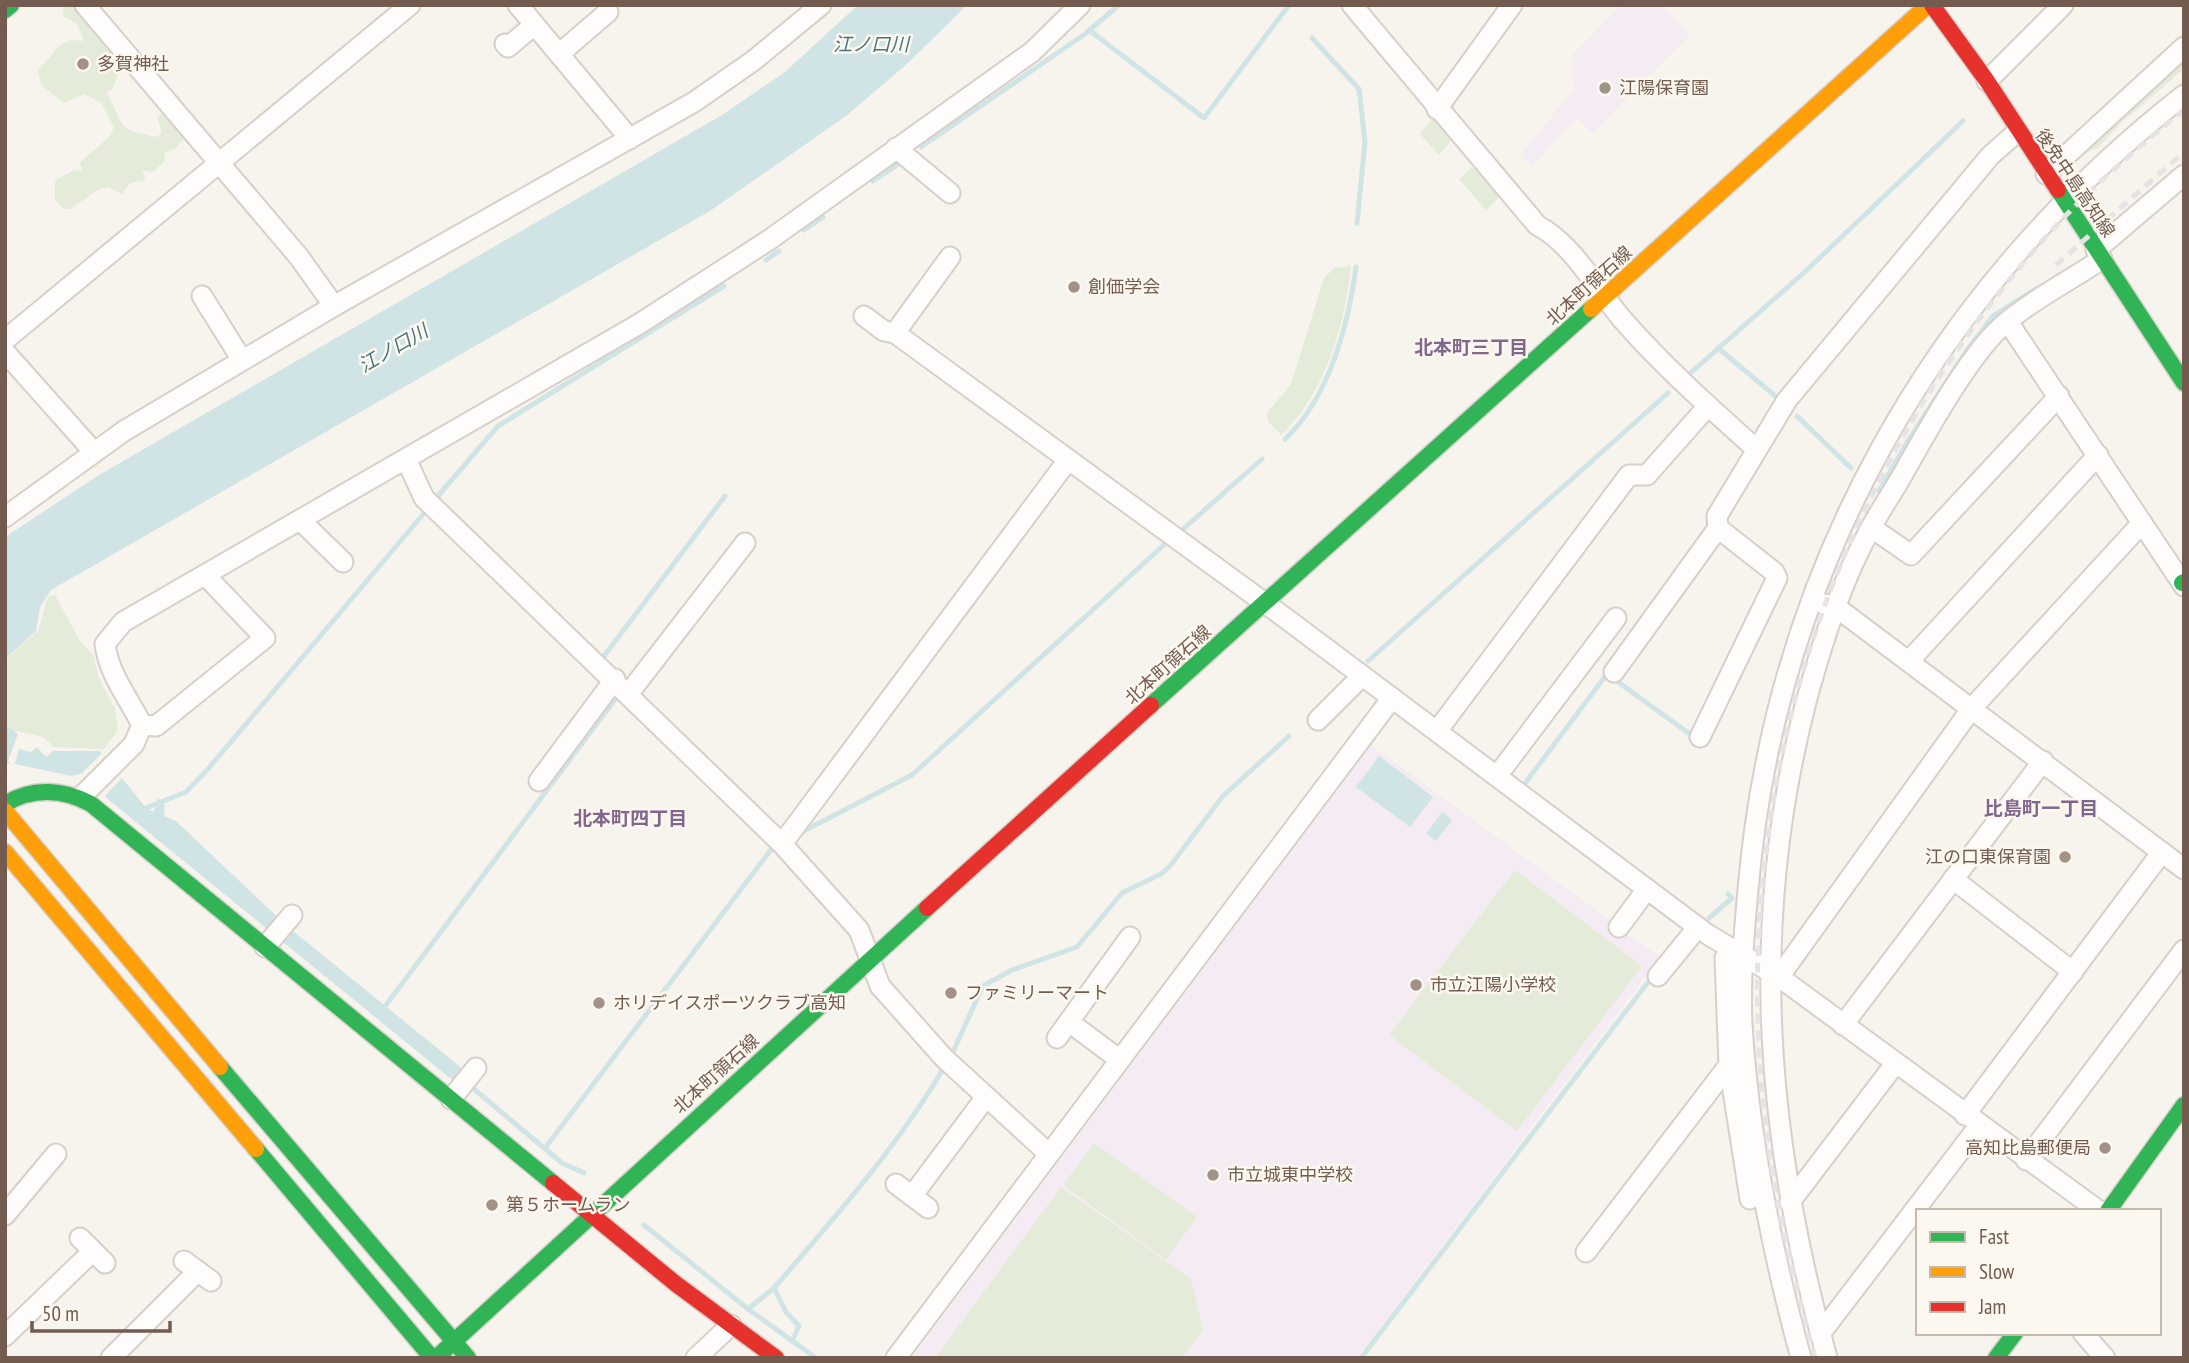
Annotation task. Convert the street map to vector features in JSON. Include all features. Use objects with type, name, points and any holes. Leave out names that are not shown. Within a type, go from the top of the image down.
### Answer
[{"type":"street","points":[[5,10],[11,5]]},
{"type":"street","points":[[86,5],[299,257],[334,306]]},
{"type":"street","points":[[5,340],[410,5]]},
{"type":"street","points":[[518,5],[630,139]]},
{"type":"street","points":[[5,517],[93,451],[242,360],[630,139],[723,83],[821,5]]},
{"type":"street","points":[[142,725],[109,669],[105,644],[123,622],[407,461],[639,324],[769,240],[1032,52],[1080,5]]},
{"type":"street","points":[[1352,5],[1537,225],[1555,236],[1675,377],[1756,449]]},
{"type":"street","points":[[1437,108],[1512,5]]},
{"type":"street","name":"後免中島高知線","points":[[1930,5],[1987,81],[2017,132],[2184,383]]},
{"type":"street","name":"北本町領石線","points":[[434,1358],[871,958],[1930,5]]},
{"type":"street","points":[[1987,81],[2063,5]]},
{"type":"street","points":[[559,54],[608,12]]},
{"type":"street","points":[[505,44],[508,47],[534,25]]},
{"type":"street","points":[[2046,174],[2184,47]]},
{"type":"street","points":[[1801,1358],[1762,1194],[1750,1122],[1738,953],[1763,772],[1786,675],[1811,601],[1849,510],[1933,358],[1995,276],[2064,202],[2140,129],[2184,95]]},
{"type":"street","points":[[1614,671],[1718,528],[1717,516],[1787,400],[1990,156],[2017,132]]},
{"type":"street","points":[[896,148],[950,193]]},
{"type":"street","points":[[1827,1358],[1790,1202],[1773,1071],[1775,974],[1772,892],[1779,830],[1795,744],[1816,664],[1836,607],[1872,527],[1967,370],[2008,322],[2099,254],[2184,175]]},
{"type":"street","points":[[895,333],[950,257]]},
{"type":"street","points":[[202,296],[242,360]]},
{"type":"street","points":[[864,316],[884,331],[895,333],[1437,731],[1698,928],[1775,974],[2096,1209]]},
{"type":"street","points":[[2008,322],[2183,584]]},
{"type":"street","points":[[5,352],[93,451]]},
{"type":"street","points":[[1872,527],[1911,555],[2059,396]]},
{"type":"street","points":[[1437,731],[1629,475],[1647,475],[1708,406]]},
{"type":"street","points":[[1909,661],[2098,455]]},
{"type":"street","points":[[782,844],[1068,460]]},
{"type":"street","points":[[407,461],[424,498],[622,686],[782,844],[859,930],[880,986],[944,1058],[1049,1154]]},
{"type":"street","points":[[300,520],[343,562]]},
{"type":"street","points":[[1775,974],[1972,708],[2142,523]]},
{"type":"street","points":[[1700,737],[1777,578],[1774,572],[1718,528]]},
{"type":"street","points":[[539,781],[745,543]]},
{"type":"street","points":[[142,725],[156,726],[265,638],[205,575]]},
{"type":"street","points":[[1811,601],[1836,607],[2184,869]]},
{"type":"street","points":[[1497,776],[1616,618]]},
{"type":"street","points":[[1318,720],[1362,676]]},
{"type":"street","points":[[896,1358],[1392,698]]},
{"type":"street","points":[[87,792],[134,744],[142,725]]},
{"type":"street","points":[[1843,1025],[2043,761]]},
{"type":"street","points":[[5,804],[17,794],[87,792],[455,1094],[591,1214],[776,1358]]},
{"type":"street","points":[[5,811],[468,1358]]},
{"type":"street","points":[[5,852],[434,1358]]},
{"type":"street","points":[[1821,1334],[2073,972],[2162,852]]},
{"type":"street","points":[[1953,879],[2073,972]]},
{"type":"street","points":[[1619,927],[1647,889]]},
{"type":"street","points":[[268,943],[292,915]]},
{"type":"street","points":[[1658,976],[1698,928]]},
{"type":"street","points":[[1120,1060],[1063,1030],[1130,937]]},
{"type":"street","points":[[2026,1160],[2184,950]]},
{"type":"street","points":[[1738,953],[1726,958],[1729,1065],[1750,1199]]},
{"type":"street","points":[[1790,1202],[1895,1064]]},
{"type":"street","points":[[1586,1252],[1729,1065]]},
{"type":"street","points":[[455,1094],[476,1068]]},
{"type":"street","points":[[928,1208],[904,1190],[986,1097]]},
{"type":"street","points":[[2109,1209],[2184,1105]]},
{"type":"street","points":[[5,1215],[56,1154]]},
{"type":"street","points":[[5,1336],[93,1251]]},
{"type":"street","points":[[111,1358],[198,1271]]},
{"type":"street","points":[[696,1358],[731,1325]]},
{"type":"street","points":[[1996,1358],[2013,1335]]},
{"type":"street","points":[[2085,1335],[2105,1358]]},
{"type":"shaded area","name":"江陽保育園","points":[[1621,5],[1661,5],[1690,34],[1593,133],[1577,119],[1557,137],[1533,167],[1521,155],[1573,90],[1572,56]]},
{"type":"shaded area","points":[[1371,745],[1660,957],[1357,1358],[912,1358]]},
{"type":"green space","points":[[64,5],[81,5],[92,23],[92,31],[103,40],[121,67],[113,88],[107,93],[122,124],[133,132],[157,137],[162,132],[157,117],[161,114],[177,116],[185,137],[175,149],[165,152],[164,162],[153,172],[142,170],[146,180],[130,183],[122,194],[108,187],[99,189],[70,209],[64,209],[55,200],[55,181],[74,170],[82,171],[80,163],[110,136],[114,127],[101,103],[85,94],[64,103],[41,85],[38,71],[60,45],[71,40],[84,41],[77,24],[63,16]]},
{"type":"green space","points":[[2184,62],[2184,69],[2120,124],[2098,148],[2087,152]]},
{"type":"green space","points":[[1433,118],[1451,141],[1439,155],[1420,134]]},
{"type":"green space","points":[[1471,168],[1477,169],[1501,196],[1486,210],[1459,179]]},
{"type":"green space","points":[[1351,266],[1338,335],[1321,379],[1310,400],[1281,435],[1268,421],[1267,413],[1291,384],[1324,278],[1334,268]]},
{"type":"green space","points":[[55,595],[80,641],[94,656],[98,676],[115,709],[118,730],[104,749],[54,747],[43,737],[12,730],[5,722],[5,660],[38,631],[48,597]]},
{"type":"green space","points":[[1515,870],[1642,966],[1517,1131],[1389,1035]]},
{"type":"green space","points":[[1094,1143],[1197,1217],[1166,1260],[1063,1185]]},
{"type":"green space","points":[[1061,1187],[1191,1279],[1203,1330],[1182,1358],[935,1358]]},
{"type":"water","name":"江ノ口川","points":[[858,5],[967,5],[907,64],[846,116],[710,211],[51,590],[40,607],[36,631],[5,659],[5,537],[99,475],[722,115],[785,72]]},
{"type":"water","points":[[5,724],[18,734],[8,761],[11,764],[5,762]]},
{"type":"water","points":[[37,747],[46,757],[53,751],[100,751],[147,809],[154,812],[158,798],[165,806],[164,816],[176,821],[288,927],[479,1082],[470,1092],[451,1079],[104,796],[83,773],[72,776],[15,764],[19,749],[31,752]]},
{"type":"water","points":[[1379,756],[1433,797],[1410,827],[1356,787]]},
{"type":"water","points":[[1442,812],[1452,820],[1436,841],[1426,834]]},
{"type":"pier","points":[[104,751],[124,776],[104,797],[82,773]]},
{"type":"waterway","points":[[921,147],[1085,34],[1119,5]]},
{"type":"waterway","points":[[1089,30],[1204,118],[1289,5]]},
{"type":"waterway","points":[[1312,38],[1359,89],[1365,142],[1357,223]]},
{"type":"waterway","points":[[1686,377],[1808,269],[1963,121]]},
{"type":"waterway","points":[[873,181],[900,163]]},
{"type":"waterway","points":[[804,230],[823,217]]},
{"type":"waterway","points":[[766,260],[779,251]]},
{"type":"waterway","points":[[1285,439],[1314,403],[1325,382],[1342,337],[1356,267]]},
{"type":"waterway","points":[[437,497],[498,426],[724,286]]},
{"type":"waterway","points":[[1879,491],[1909,439],[1967,350],[1993,316],[2036,289]]},
{"type":"waterway","points":[[1718,348],[1780,400]]},
{"type":"waterway","points":[[1368,661],[1668,393]]},
{"type":"waterway","points":[[1797,416],[1851,468]]},
{"type":"waterway","points":[[1181,531],[1262,459]]},
{"type":"waterway","points":[[604,656],[725,496]]},
{"type":"waterway","points":[[141,810],[186,792],[208,769],[425,512]]},
{"type":"waterway","points":[[798,834],[912,775],[1166,543]]},
{"type":"waterway","points":[[1526,782],[1607,674],[1691,735]]},
{"type":"waterway","points":[[383,1009],[616,698]]},
{"type":"waterway","points":[[952,1054],[983,986],[1012,970],[1077,947],[1122,893],[1161,874],[1170,866],[1223,796],[1289,736]]},
{"type":"waterway","points":[[545,1148],[773,847]]},
{"type":"waterway","points":[[1709,918],[1732,898],[1728,894]]},
{"type":"waterway","points":[[1361,1358],[1652,977]]},
{"type":"waterway","points":[[792,1341],[799,1326],[786,1312],[774,1288],[885,1155],[943,1069]]},
{"type":"waterway","points":[[468,1084],[562,1163],[584,1173]]},
{"type":"waterway","points":[[644,1225],[748,1309],[816,1358]]},
{"type":"waterway","points":[[748,1309],[774,1288]]},
{"type":"railway","points":[[1815,1358],[1789,1254],[1769,1149],[1761,1078],[1758,964],[1766,851],[1785,742],[1814,635],[1855,532],[1905,432],[1966,338],[2036,248],[2070,211],[2184,110]]},
{"type":"railway","points":[[2056,265],[2184,152]]},
{"type":"traffic: fast","points":[[5,10],[11,5]]},
{"type":"traffic: fast","points":[[2058,190],[2184,383]]},
{"type":"traffic: fast","points":[[1151,705],[1591,309]]},
{"type":"traffic: fast","points":[[5,804],[26,795],[48,792],[70,795],[91,804],[553,1183]]},
{"type":"traffic: fast","points":[[436,1358],[927,908]]},
{"type":"traffic: fast","points":[[220,1067],[468,1358]]},
{"type":"traffic: fast","points":[[2109,1209],[2184,1105]]},
{"type":"traffic: fast","points":[[256,1149],[432,1358]]},
{"type":"traffic: fast","points":[[1996,1358],[2013,1335]]},
{"type":"traffic: slow","points":[[1591,309],[1928,5]]},
{"type":"traffic: slow","points":[[5,811],[220,1067]]},
{"type":"traffic: slow","points":[[5,852],[256,1149]]},
{"type":"traffic: jam","points":[[1932,5],[1987,81],[2058,190]]},
{"type":"traffic: jam","points":[[927,908],[1151,705]]},
{"type":"traffic: jam","points":[[553,1183],[676,1284],[776,1358]]},
{"type":"place","name":"多賀神社","points":[[83,64]]},
{"type":"place","name":"江陽保育園","points":[[1605,88]]},
{"type":"place","name":"創価学会","points":[[1074,287]]},
{"type":"place","name":"江の口東保育園","points":[[2065,857]]},
{"type":"place","name":"市立江陽小学校","points":[[1416,985]]},
{"type":"place","name":"ファミリーマート","points":[[951,993]]},
{"type":"place","name":"ホリデイスポーツクラブ高知","points":[[599,1003]]},
{"type":"place","name":"高知比島郵便局","points":[[2105,1148]]},
{"type":"place","name":"市立城東中学校","points":[[1213,1175]]},
{"type":"place","name":"第５ホームラン","points":[[492,1205]]},
{"type":"district","name":"北本町三丁目","points":[[1471,347]]},
{"type":"district","name":"比島町一丁目","points":[[2041,808]]},
{"type":"district","name":"北本町四丁目","points":[[630,818]]}]
